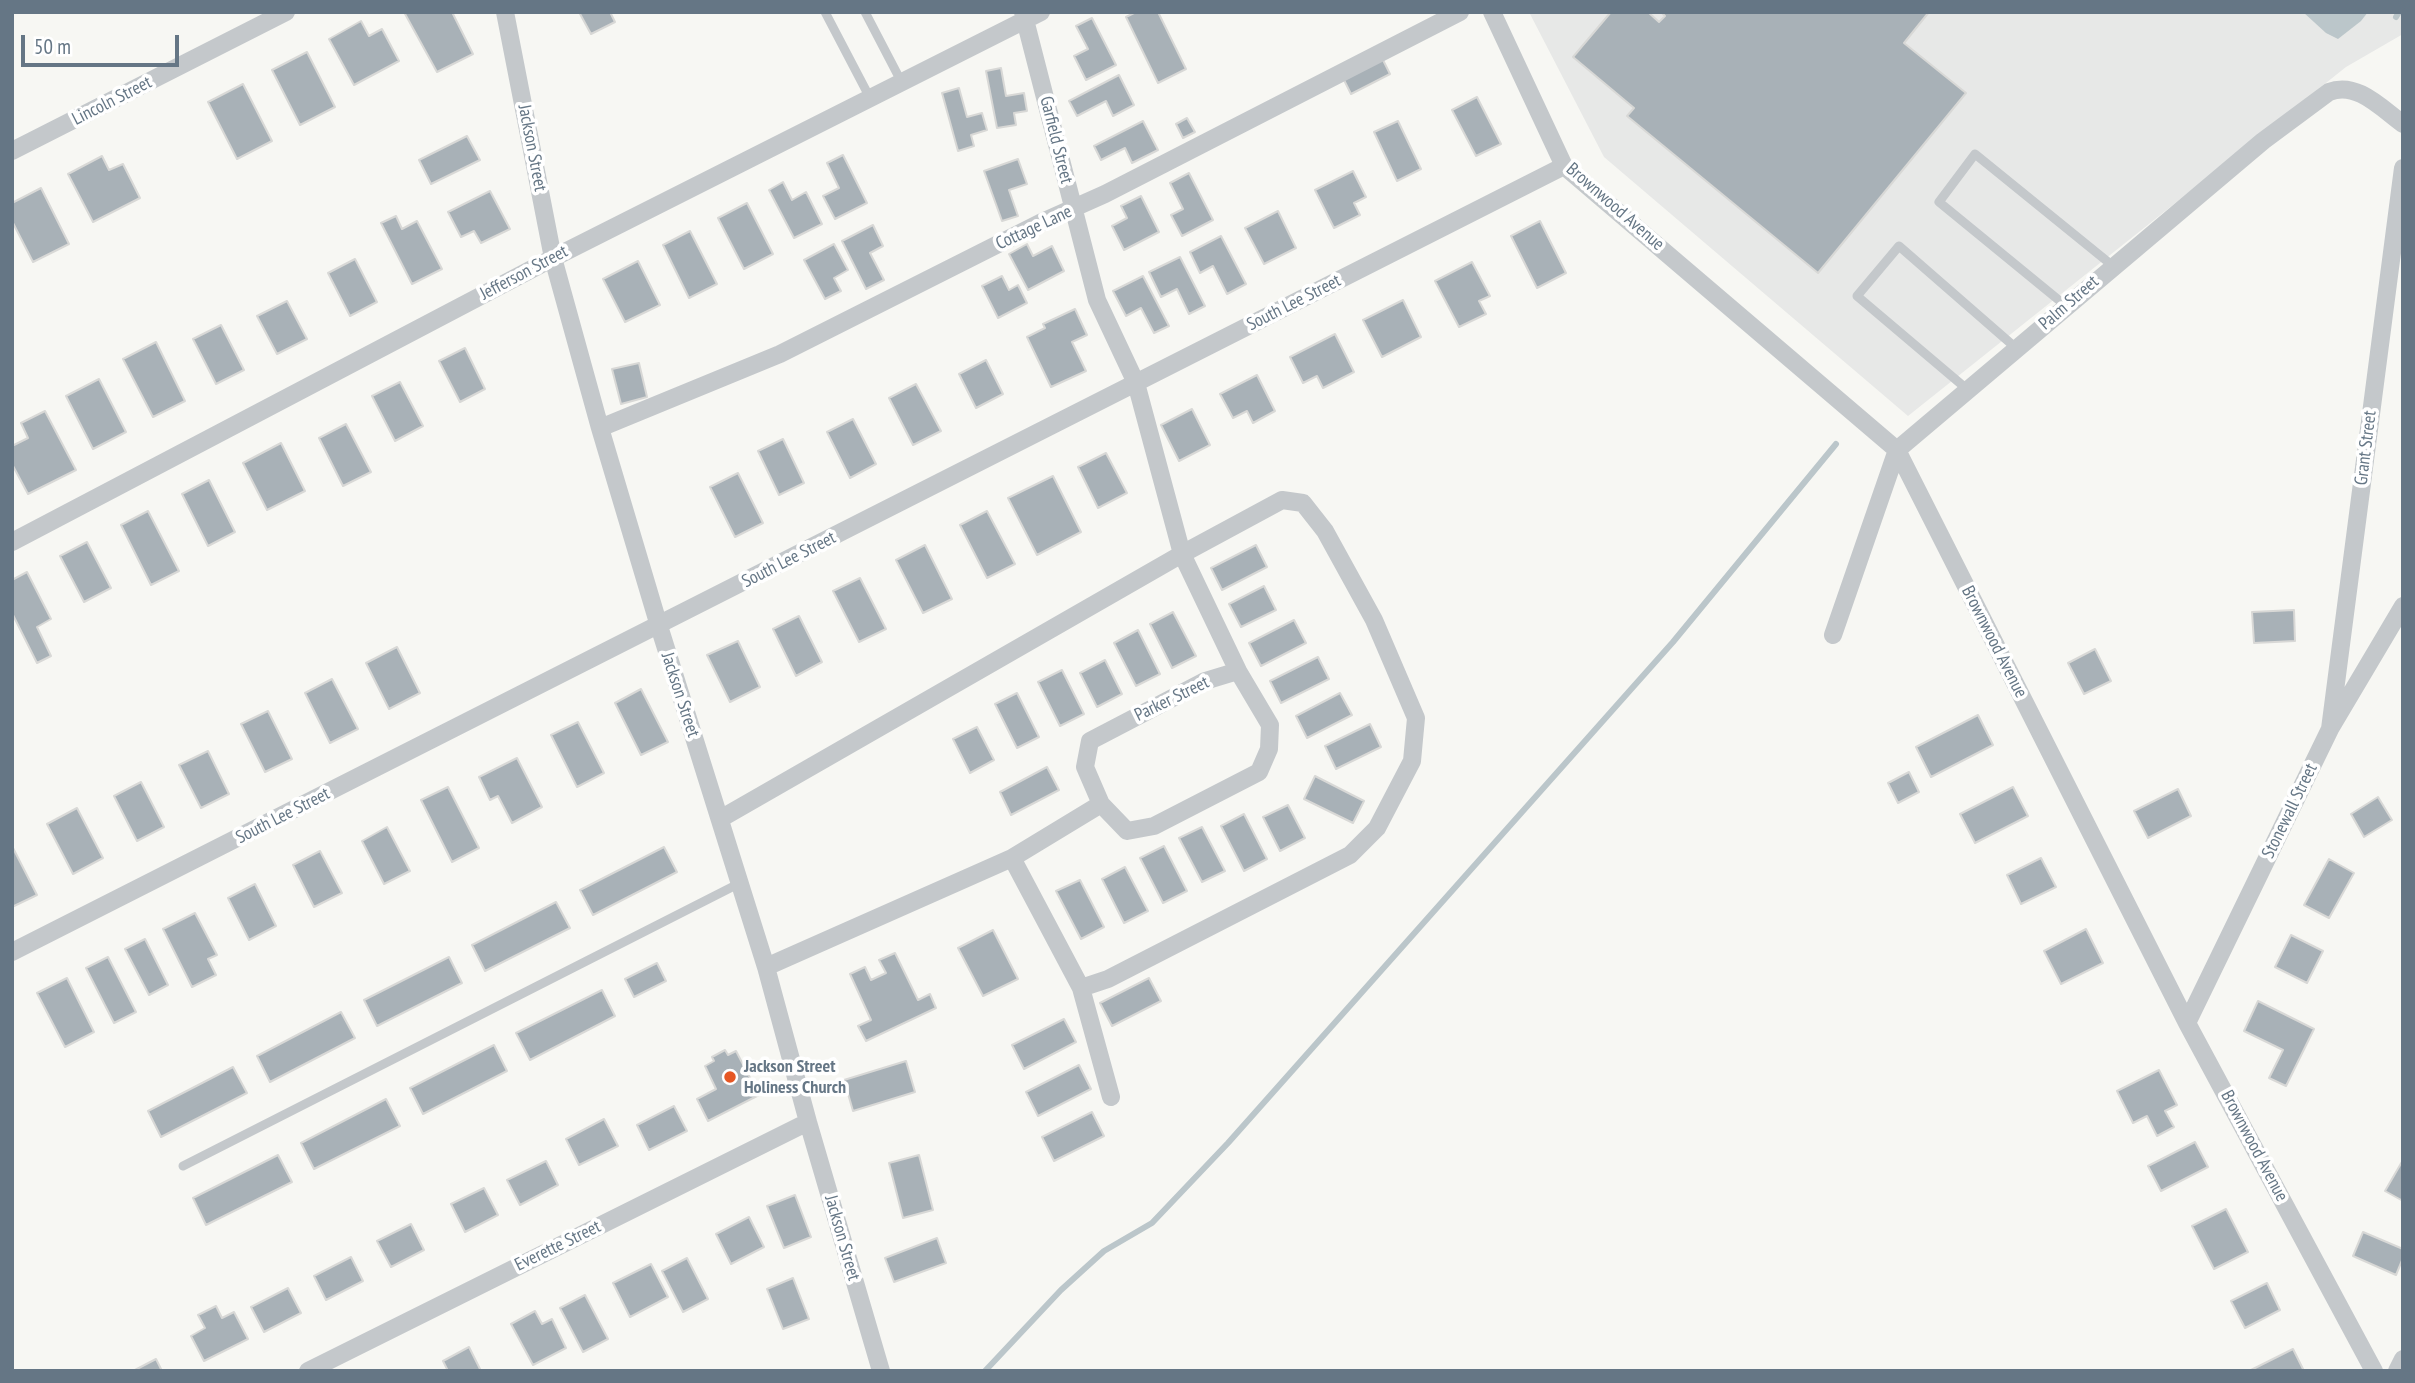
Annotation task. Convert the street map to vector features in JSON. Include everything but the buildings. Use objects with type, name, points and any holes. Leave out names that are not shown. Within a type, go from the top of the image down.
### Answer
[{"type":"street","name":"Lincoln Street","points":[[12,151],[286,12]]},
{"type":"street","name":"Jackson Street","points":[[505,12],[553,258],[600,429],[766,967],[881,1371]]},
{"type":"street","name":"Cottage Lane","points":[[600,429],[780,354],[1040,223],[1074,209],[1460,12]]},
{"type":"street","name":"Brownwood Avenue","points":[[1492,12],[1564,166],[1897,450],[2187,1023],[2374,1371]]},
{"type":"street","name":"Jefferson Street","points":[[12,542],[553,258],[870,99],[1030,15]]},
{"type":"street","name":"Garfield Street","points":[[1030,15],[1097,300],[1136,383],[1182,554],[1238,671]]},
{"type":"street","name":"Palm Street","points":[[1897,450],[2263,141],[2329,92],[2339,88],[2357,91],[2403,124]]},
{"type":"street","name":"South Lee Street","points":[[12,952],[1564,166]]},
{"type":"street","name":"Grant Street","points":[[2330,729],[2403,168]]},
{"type":"street","points":[[1833,635],[1897,450]]},
{"type":"street","points":[[720,819],[1182,554],[1282,500],[1303,503],[1325,531],[1374,620],[1416,718],[1412,761],[1377,828],[1350,855],[1108,979],[1081,988]]},
{"type":"street","name":"Stonewall Street","points":[[2187,1023],[2330,729],[2403,606]]},
{"type":"street","name":"Parker Street","points":[[1238,671],[1270,725],[1269,749],[1259,772],[1154,826],[1127,831],[1101,804],[1085,767],[1090,741],[1205,681],[1238,671]]},
{"type":"street","points":[[766,967],[1012,858],[1101,804]]},
{"type":"street","points":[[1012,858],[1081,988],[1111,1097]]},
{"type":"street","name":"Everette Street","points":[[308,1371],[808,1122]]},
{"type":"street","points":[[2397,1371],[2403,1359]]},
{"type":"lane","points":[[825,12],[870,99]]},
{"type":"lane","points":[[865,12],[902,82]]},
{"type":"lane","points":[[2066,306],[1939,202],[1975,154],[2113,266]]},
{"type":"lane","points":[[1968,390],[1857,296],[1899,246],[2016,348]]},
{"type":"lane","points":[[183,1166],[740,883]]},
{"type":"shaded area","points":[[1529,12],[2403,12],[2403,34],[2346,67],[1908,416],[1604,157]]},
{"type":"shaded area","points":[[2303,12],[2368,12],[2338,39],[2326,33]]},
{"type":"waterway","points":[[2396,17],[2399,12]]},
{"type":"waterway","points":[[985,1371],[1061,1290],[1104,1251],[1152,1223],[1228,1143],[1673,642],[1836,444]]},
{"type":"place","name":"Jackson Street Holiness Church","points":[[730,1077]]}]
